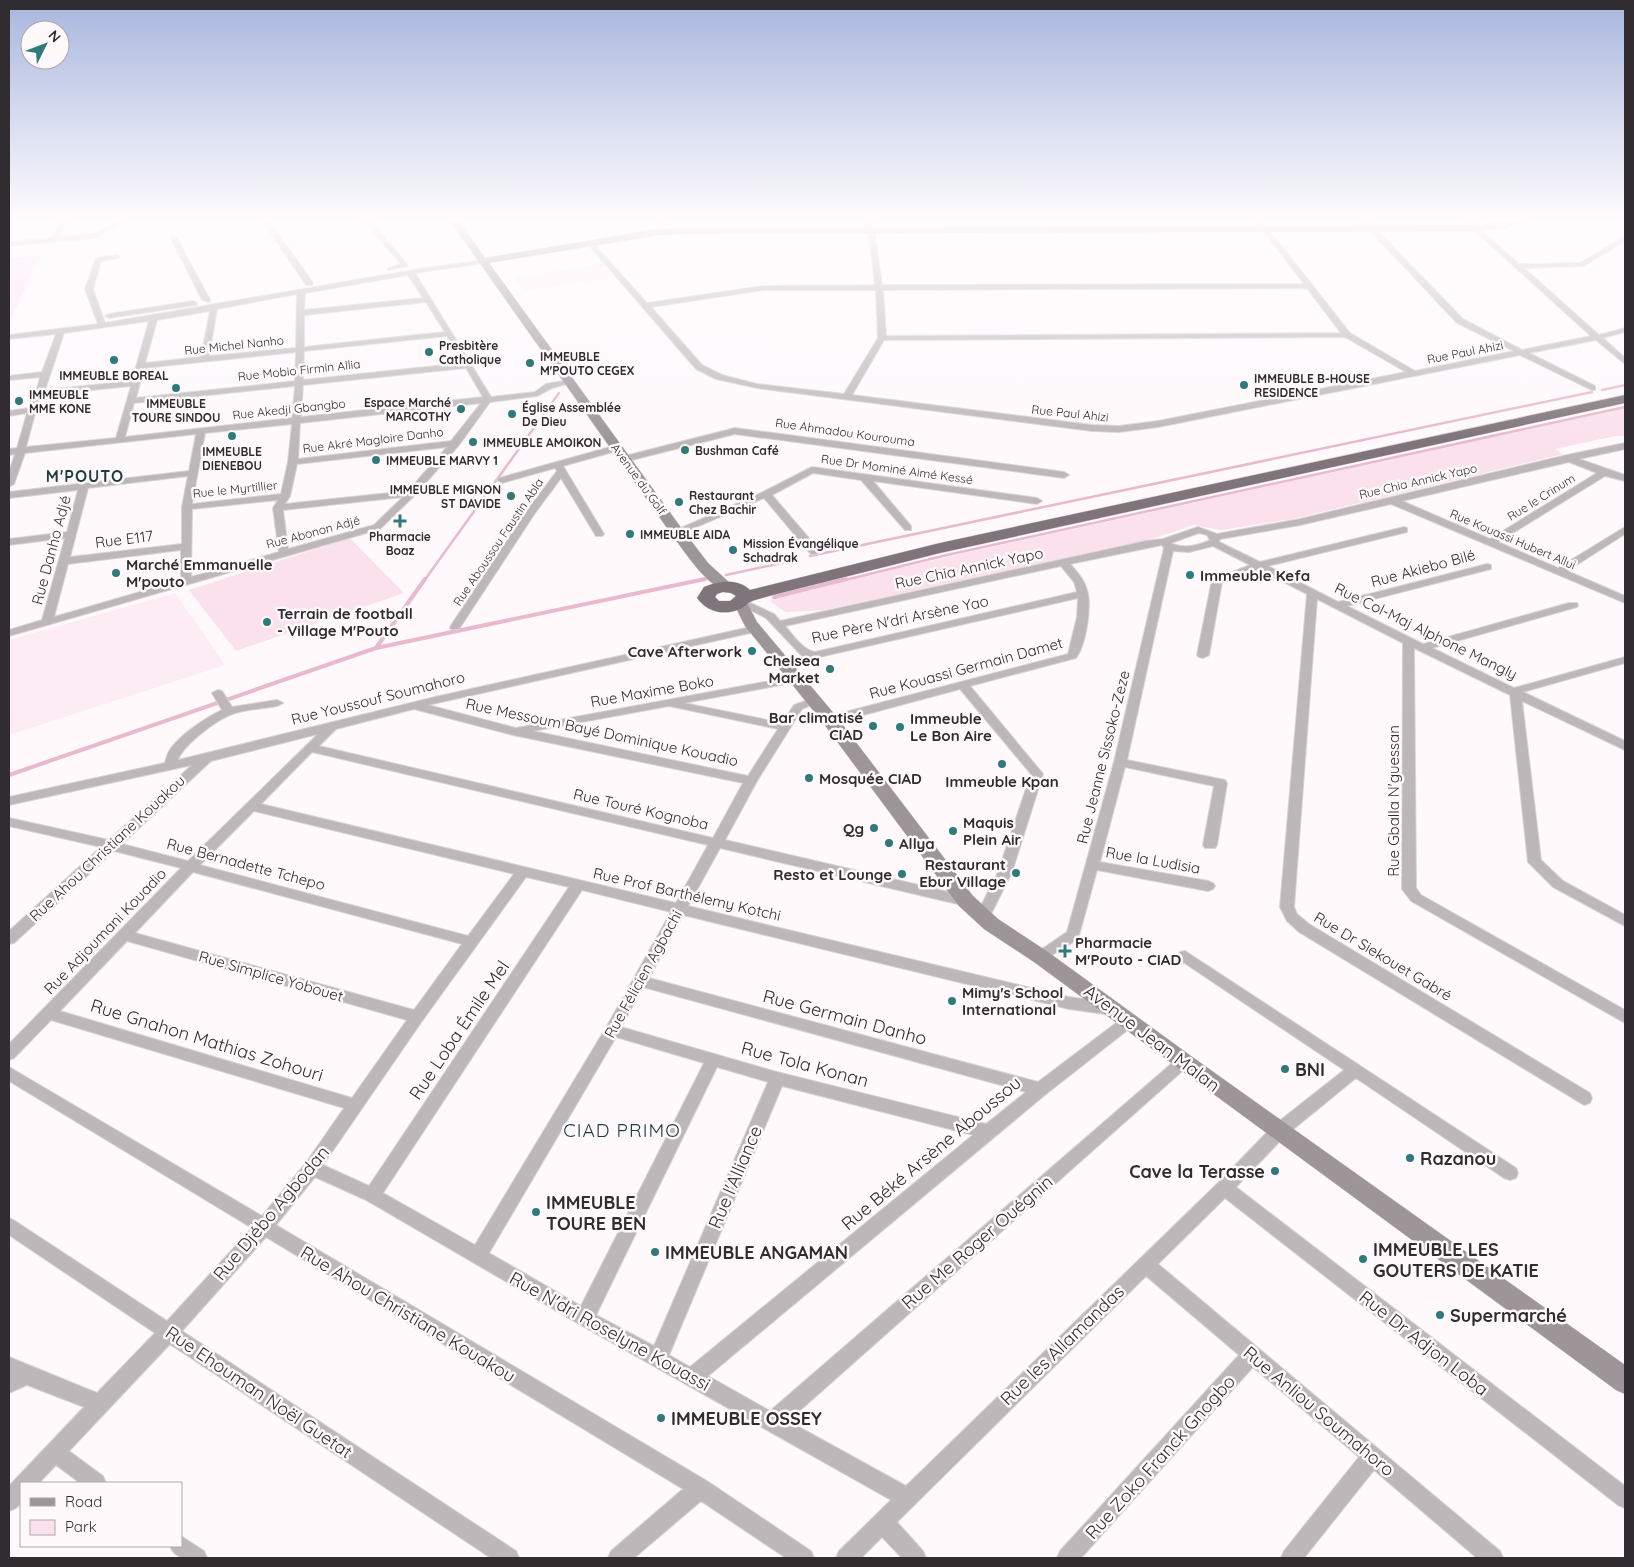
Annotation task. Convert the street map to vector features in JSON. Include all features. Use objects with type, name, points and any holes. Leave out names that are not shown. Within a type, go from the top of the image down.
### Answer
[{"type":"highway","points":[[729,596],[934,540],[1625,392]]},
{"type":"highway","points":[[729,596],[763,592],[940,548],[1625,399]]},
{"type":"main road","name":"Avenue du Golf","points":[[508,294],[677,532],[729,596]]},
{"type":"main road","name":"Avenue Jean Malan","points":[[729,596],[830,720],[966,900],[983,916],[1625,1380]]},
{"type":"street","points":[[91,294],[102,326]]},
{"type":"street","points":[[203,294],[206,300]]},
{"type":"street","points":[[9,337],[61,332],[154,318],[214,307],[264,294]]},
{"type":"street","points":[[99,318],[206,300],[278,294]]},
{"type":"street","points":[[284,553],[278,508],[285,496],[293,462],[299,383],[301,294]]},
{"type":"street","points":[[424,294],[469,365],[488,400]]},
{"type":"street","name":"Rue Paul Ahizi","points":[[635,294],[699,367],[709,374],[736,383],[1092,428],[1119,429],[1158,424],[1520,353],[1625,330]]},
{"type":"street","points":[[645,306],[721,294]]},
{"type":"street","points":[[846,398],[882,338],[879,294]]},
{"type":"street","points":[[1315,294],[1347,335],[1413,373]]},
{"type":"street","points":[[1433,294],[1460,322],[1592,388]]},
{"type":"street","points":[[1549,294],[1625,362]]},
{"type":"street","points":[[300,313],[427,300]]},
{"type":"street","points":[[205,359],[214,307]]},
{"type":"street","points":[[120,440],[154,318]]},
{"type":"street","points":[[9,484],[21,451],[32,410],[40,393],[61,332]]},
{"type":"street","name":"Rue Michel Nanho","points":[[140,366],[449,334]]},
{"type":"street","points":[[882,338],[1347,335]]},
{"type":"street","points":[[1596,336],[1625,357]]},
{"type":"street","name":"Rue Mobio Firmin Allia","points":[[131,401],[469,365]]},
{"type":"street","points":[[9,378],[45,374]]},
{"type":"street","name":"Rue Akedji Gbangbo","points":[[9,452],[537,394],[549,386],[570,382]]},
{"type":"street","points":[[40,393],[136,383]]},
{"type":"street","name":"Rue Abonon Adjé","points":[[9,633],[377,527],[412,493],[456,443],[488,400]]},
{"type":"street","points":[[9,413],[32,410]]},
{"type":"street","points":[[186,582],[187,507],[201,431]]},
{"type":"street","name":"Rue Ahmadou Kourouma","points":[[502,480],[736,431],[1064,475]]},
{"type":"street","name":"Rue Akré Magloire Danho","points":[[293,462],[456,443]]},
{"type":"street","name":"Rue Chia Annick Yapo","points":[[780,624],[1146,544],[1167,545],[1184,549],[1214,540],[1300,522],[1567,458],[1624,447]]},
{"type":"street","points":[[1567,458],[1625,479]]},
{"type":"street","points":[[559,468],[599,534]]},
{"type":"street","name":"Rue Aboussou Faustin Abla","points":[[455,627],[559,468]]},
{"type":"street","name":"Rue Dr Mominé Aimé Kessé","points":[[677,532],[766,494],[812,470],[1037,501]]},
{"type":"street","name":"Rue le Crinum","points":[[1490,543],[1604,472]]},
{"type":"street","points":[[9,495],[194,473]]},
{"type":"street","points":[[865,478],[908,528]]},
{"type":"street","name":"Rue Danho Adjé","points":[[47,623],[84,486]]},
{"type":"street","points":[[278,508],[412,493]]},
{"type":"street","points":[[766,494],[815,552]]},
{"type":"street","name":"Rue le Myrtillier","points":[[187,507],[285,496]]},
{"type":"street","name":"Rue Kouassi Hubert Allui","points":[[1391,500],[1625,600]]},
{"type":"street","points":[[1167,545],[1198,530],[1210,533],[1214,540]]},
{"type":"street","points":[[1203,655],[1217,580],[1258,566],[1404,530]]},
{"type":"street","points":[[1559,572],[1625,530]]},
{"type":"street","points":[[9,542],[71,534]]},
{"type":"street","name":"Rue Col-Maj Alphone Mangly","points":[[1214,540],[1258,566],[1421,648],[1624,744]]},
{"type":"street","name":"Rue Jeanne Sissoko-Zeze","points":[[1041,957],[1073,935],[1120,762],[1167,545]]},
{"type":"street","name":"Rue E117","points":[[64,561],[186,546]]},
{"type":"street","name":"Rue Kouassi Germain Damet","points":[[830,720],[1072,656],[1075,652],[1084,611],[1083,594],[1079,581],[1064,563]]},
{"type":"street","name":"Rue Akiebo Bilé","points":[[1338,606],[1487,567]]},
{"type":"street","name":"Rue Dr Siekouet Gabré","points":[[1312,593],[1287,907],[1292,917],[1304,928],[1584,1098]]},
{"type":"street","name":"Rue Père N'dri Arsène Yao","points":[[729,596],[770,616],[780,624],[806,654],[815,655],[1083,594]]},
{"type":"street","points":[[1421,648],[1573,605]]},
{"type":"street","name":"Rue Youssouf Soumahoro","points":[[9,801],[207,758],[435,700],[752,626]]},
{"type":"street","name":"Rue Gballa N'guessan","points":[[1408,641],[1409,889],[1416,898],[1625,1016]]},
{"type":"street","points":[[1625,660],[1515,691],[1535,862],[1558,884],[1625,921]]},
{"type":"street","name":"Rue Maxime Boko","points":[[513,731],[669,704],[797,678]]},
{"type":"street","points":[[964,686],[1038,774],[1004,872],[983,916]]},
{"type":"street","name":"Rue Félicien Agbachi","points":[[478,1256],[612,1030],[751,781],[798,708],[814,701]]},
{"type":"street","points":[[170,766],[175,751],[207,723],[224,702],[277,703]]},
{"type":"street","points":[[669,704],[784,727]]},
{"type":"street","name":"Rue Messoum Bayé Dominique Kouadio","points":[[416,706],[513,731],[751,781]]},
{"type":"street","name":"Rue Adjoumani Kouadio","points":[[9,1054],[124,934],[332,726]]},
{"type":"street","name":"Rue Touré Kognoba","points":[[310,748],[716,844],[966,900]]},
{"type":"street","name":"Rue Ahou Christiane Kouakou","points":[[9,939],[207,758]]},
{"type":"street","points":[[1120,762],[1220,783],[1210,845]]},
{"type":"street","name":"Rue Prof Barthélemy Kotchi","points":[[253,806],[1122,1015]]},
{"type":"street","name":"Rue Bernadette Tchepo","points":[[9,822],[110,845],[473,942]]},
{"type":"street","name":"Rue la Ludisia","points":[[1093,865],[1208,886]]},
{"type":"street","name":"Rue Djébo Agbodan","points":[[26,1482],[169,1332],[264,1227],[312,1168],[417,1017],[523,871]]},
{"type":"street","name":"Rue Loba Émile Mel","points":[[372,1195],[578,885]]},
{"type":"street","name":"Rue Simplice Yobouet","points":[[124,934],[417,1017]]},
{"type":"street","points":[[1185,956],[1510,1173]]},
{"type":"street","name":"Rue Germain Danho","points":[[640,981],[1040,1089]]},
{"type":"street","name":"Rue Gnahon Mathias Zohouri","points":[[48,1013],[355,1105]]},
{"type":"street","name":"Rue Béké Arsène Aboussou","points":[[692,1377],[990,1132],[1122,1015]]},
{"type":"street","name":"Rue Tola Konan","points":[[612,1030],[777,1078],[990,1132]]},
{"type":"street","points":[[585,1318],[713,1060]]},
{"type":"street","name":"Rue Me Roger Ouégnin","points":[[771,1423],[1183,1062]]},
{"type":"street","name":"Rue les Allamandas","points":[[846,1558],[1224,1188],[1279,1131],[1356,1070]]},
{"type":"street","name":"Rue Ahou Christiane Kouakou","points":[[9,1073],[700,1488],[804,1558]]},
{"type":"street","name":"Rue l'Alliance","points":[[658,1359],[777,1078]]},
{"type":"street","name":"Rue N'dri Roselyne Kouassi","points":[[312,1168],[372,1195],[585,1318],[906,1498]]},
{"type":"street","name":"Rue Dr Adjon Loba","points":[[1224,1188],[1625,1498]]},
{"type":"street","name":"Rue Ehouman Noël Guetat","points":[[9,1226],[509,1558]]},
{"type":"street","name":"Rue Anliou Soumahoro","points":[[1145,1264],[1493,1558]]},
{"type":"street","name":"Rue Zoko Franck Gnogbo","points":[[1067,1558],[1252,1355]]},
{"type":"street","points":[[9,1366],[26,1375],[100,1404]]},
{"type":"street","points":[[9,1384],[26,1375]]},
{"type":"street","points":[[54,1452],[95,1482]]},
{"type":"street","points":[[1291,1558],[1372,1456]]},
{"type":"street","points":[[618,1558],[700,1488]]},
{"type":"street","points":[[9,1501],[20,1489]]},
{"type":"street","points":[[882,1521],[916,1558]]},
{"type":"street","points":[[181,1547],[197,1558]]},
{"type":"shaded area","points":[[175,593],[225,665],[9,735],[9,640]]},
{"type":"green space","points":[[9,294],[23,294],[9,322]]},
{"type":"green space","points":[[1625,408],[1625,436],[1615,436],[1555,449],[1563,454],[1293,519],[1221,530],[1194,525],[1152,539],[824,610],[786,612],[771,602],[771,599],[798,592],[960,554]]},
{"type":"green space","name":"Terrain de football - Village M'Pouto","points":[[350,538],[404,593],[236,651],[189,590]]},
{"type":"waterway","points":[[1602,390],[1625,385]]},
{"type":"waterway","points":[[810,556],[1592,392]]},
{"type":"waterway","points":[[424,581],[559,393]]},
{"type":"waterway","points":[[841,581],[947,555],[1625,407]]},
{"type":"waterway","points":[[726,575],[791,561]]},
{"type":"waterway","points":[[376,648],[425,579]]},
{"type":"waterway","points":[[376,648],[705,579]]},
{"type":"waterway","points":[[699,581],[707,579]]},
{"type":"waterway","points":[[774,597],[846,579]]},
{"type":"waterway","points":[[9,775],[376,648]]},
{"type":"place","name":"Presbitère Catholique","points":[[429,352]]},
{"type":"place","name":"IMMEUBLE BOREAL","points":[[114,360]]},
{"type":"place","name":"IMMEUBLE M'POUTO CEGEX","points":[[530,363]]},
{"type":"place","name":"IMMEUBLE B-HOUSE RESIDENCE","points":[[1244,385]]},
{"type":"place","name":"IMMEUBLE TOURE SINDOU","points":[[176,388]]},
{"type":"place","name":"IMMEUBLE MME KONE","points":[[19,401]]},
{"type":"place","name":"Espace Marché MARCOTHY","points":[[461,409]]},
{"type":"place","name":"Église Assemblée De Dieu","points":[[512,414]]},
{"type":"place","name":"IMMEUBLE DIENEBOU","points":[[232,436]]},
{"type":"place","name":"IMMEUBLE AMOIKON","points":[[473,442]]},
{"type":"place","name":"Bushman Café","points":[[685,450]]},
{"type":"place","name":"IMMEUBLE MARVY 1","points":[[376,460]]},
{"type":"place","name":"IMMEUBLE MIGNON ST DAVIDE","points":[[511,496]]},
{"type":"place","name":"Restaurant Chez Bachir","points":[[679,502]]},
{"type":"place","name":"Pharmacie Boaz","points":[[400,521]]},
{"type":"place","name":"IMMEUBLE AIDA","points":[[630,534]]},
{"type":"place","name":"Mission Évangélique Schadrak","points":[[733,550]]},
{"type":"place","name":"Marché Emmanuelle M'pouto","points":[[116,573]]},
{"type":"place","name":"Immeuble Kefa","points":[[1190,575]]},
{"type":"place","name":"Terrain de football - Village M'Pouto","points":[[267,622]]},
{"type":"place","name":"Cave Afterwork","points":[[752,651]]},
{"type":"place","name":"Chelsea Market","points":[[830,669]]},
{"type":"place","name":"Bar climatisé CIAD","points":[[873,726]]},
{"type":"place","name":"Immeuble Le Bon Aire","points":[[900,727]]},
{"type":"place","name":"Immeuble Kpan","points":[[1002,764]]},
{"type":"place","name":"Mosquée CIAD","points":[[809,778]]},
{"type":"place","name":"Qg","points":[[874,828]]},
{"type":"place","name":"Maquis Plein Air","points":[[953,831]]},
{"type":"place","name":"Allya","points":[[889,843]]},
{"type":"place","name":"Restaurant Ebur Village","points":[[1016,873]]},
{"type":"place","name":"Resto et Lounge","points":[[902,874]]},
{"type":"place","name":"Pharmacie M'Pouto - CIAD","points":[[1065,951]]},
{"type":"place","name":"Mimy's School International","points":[[952,1001]]},
{"type":"place","name":"BNI","points":[[1285,1069]]},
{"type":"place","name":"Razanou","points":[[1410,1158]]},
{"type":"place","name":"Cave la Terasse","points":[[1275,1171]]},
{"type":"place","name":"IMMEUBLE TOURE BEN","points":[[536,1212]]},
{"type":"place","name":"IMMEUBLE ANGAMAN","points":[[655,1252]]},
{"type":"place","name":"IMMEUBLE LES GOUTERS DE KATIE","points":[[1363,1259]]},
{"type":"place","name":"Supermarché","points":[[1440,1315]]},
{"type":"place","name":"IMMEUBLE OSSEY","points":[[661,1418]]},
{"type":"district","name":"M'POUTO","points":[[85,476]]},
{"type":"district","name":"CIAD PRIMO","points":[[622,1130]]}]
